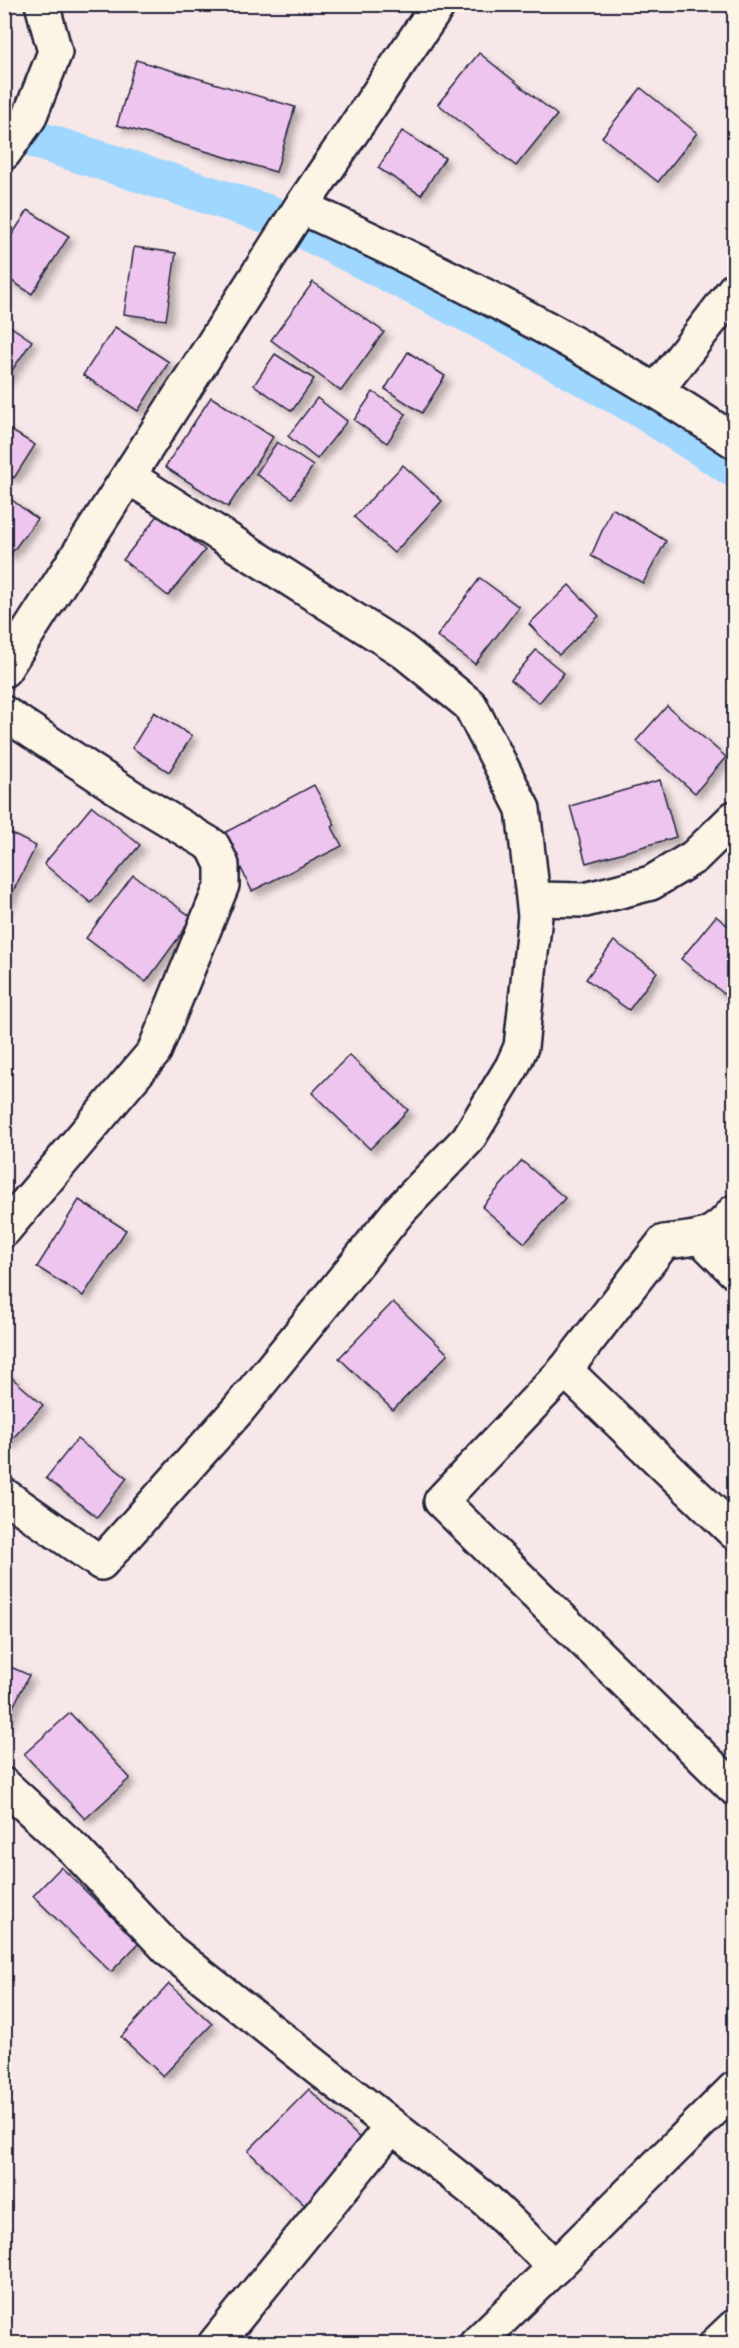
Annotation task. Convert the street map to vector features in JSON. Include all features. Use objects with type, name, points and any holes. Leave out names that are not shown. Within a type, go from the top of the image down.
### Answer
[{"type":"street","points":[[4,153],[29,117],[55,52],[42,4]]},
{"type":"street","points":[[4,670],[301,207],[439,4]]},
{"type":"street","points":[[301,207],[410,257],[656,391],[735,441]]},
{"type":"street","points":[[656,391],[735,290]]},
{"type":"street","points":[[4,1495],[101,1563],[238,1410],[399,1211],[468,1139],[512,1067],[521,1047],[535,916],[523,809],[470,705],[402,650],[129,477]]},
{"type":"street","points":[[4,713],[133,798],[213,846],[222,865],[222,885],[154,1052],[4,1230]]},
{"type":"street","points":[[534,899],[585,900],[651,884],[694,857],[735,818]]},
{"type":"street","points":[[735,1212],[720,1229],[700,1237],[664,1242],[565,1370],[441,1501],[735,1788]]},
{"type":"street","points":[[700,1237],[735,1271]]},
{"type":"street","points":[[565,1370],[735,1532]]},
{"type":"street","points":[[4,1785],[74,1849],[170,1951],[487,2201],[555,2267]]},
{"type":"street","points":[[476,2343],[735,2089]]},
{"type":"street","points":[[215,2343],[392,2126]]},
{"type":"street","points":[[716,2343],[735,2327]]},
{"type":"building","points":[[479,53],[557,115],[516,166],[438,104]]},
{"type":"building","points":[[136,60],[295,107],[276,172],[117,125]]},
{"type":"building","points":[[641,88],[697,133],[658,182],[602,137]]},
{"type":"building","points":[[402,131],[445,158],[421,195],[378,168]]},
{"type":"building","points":[[28,210],[69,236],[32,294],[4,276],[4,247]]},
{"type":"building","points":[[134,247],[176,253],[166,320],[124,314]]},
{"type":"building","points":[[313,282],[384,332],[341,391],[271,340]]},
{"type":"building","points":[[4,322],[32,341],[4,382]]},
{"type":"building","points":[[115,327],[169,362],[138,411],[83,375]]},
{"type":"building","points":[[408,352],[445,376],[422,413],[385,389]]},
{"type":"building","points":[[275,354],[314,379],[292,411],[254,385]]},
{"type":"building","points":[[373,392],[406,414],[387,443],[354,420]]},
{"type":"building","points":[[211,397],[273,437],[228,507],[165,467]]},
{"type":"building","points":[[317,398],[347,421],[317,459],[288,436]]},
{"type":"building","points":[[4,426],[35,445],[14,478],[4,472]]},
{"type":"building","points":[[277,442],[313,466],[292,498],[256,474]]},
{"type":"building","points":[[403,465],[442,501],[394,553],[354,517]]},
{"type":"building","points":[[4,494],[37,519],[10,555],[4,551]]},
{"type":"building","points":[[612,508],[666,541],[643,583],[591,556]]},
{"type":"building","points":[[159,514],[205,550],[168,596],[123,560]]},
{"type":"building","points":[[480,578],[519,607],[475,664],[437,636]]},
{"type":"building","points":[[569,585],[599,616],[559,655],[529,624]]},
{"type":"building","points":[[536,650],[564,673],[539,703],[511,680]]},
{"type":"building","points":[[667,706],[726,757],[695,793],[636,741]]},
{"type":"building","points":[[154,712],[192,736],[169,772],[132,748]]},
{"type":"building","points":[[660,780],[676,837],[586,863],[570,806]]},
{"type":"building","points":[[314,785],[335,825],[332,827],[342,846],[252,891],[224,833]]},
{"type":"building","points":[[92,806],[140,845],[91,903],[44,864]]},
{"type":"building","points":[[4,830],[36,846],[4,909]]},
{"type":"building","points":[[133,875],[193,918],[146,982],[86,938]]},
{"type":"building","points":[[716,916],[734,931],[734,1002],[681,959]]},
{"type":"building","points":[[614,941],[657,972],[629,1010],[586,979]]},
{"type":"building","points":[[349,1055],[408,1110],[370,1149],[312,1093]]},
{"type":"building","points":[[522,1161],[565,1198],[525,1243],[482,1207]]},
{"type":"building","points":[[79,1200],[126,1230],[83,1296],[37,1267]]},
{"type":"building","points":[[393,1302],[448,1354],[393,1410],[339,1358]]},
{"type":"building","points":[[4,1371],[43,1405],[4,1448]]},
{"type":"building","points":[[77,1439],[127,1478],[97,1517],[46,1478]]},
{"type":"building","points":[[4,1664],[29,1675],[4,1725]]},
{"type":"building","points":[[70,1713],[130,1778],[85,1819],[24,1754]]},
{"type":"building","points":[[61,1867],[139,1943],[111,1972],[33,1896]]},
{"type":"building","points":[[169,1984],[212,2024],[163,2076],[121,2037]]},
{"type":"building","points":[[309,2089],[378,2156],[317,2217],[248,2151]]},
{"type":"waterway","points":[[37,140],[271,215]]},
{"type":"waterway","points":[[309,232],[476,317],[637,406],[734,468]]}]
